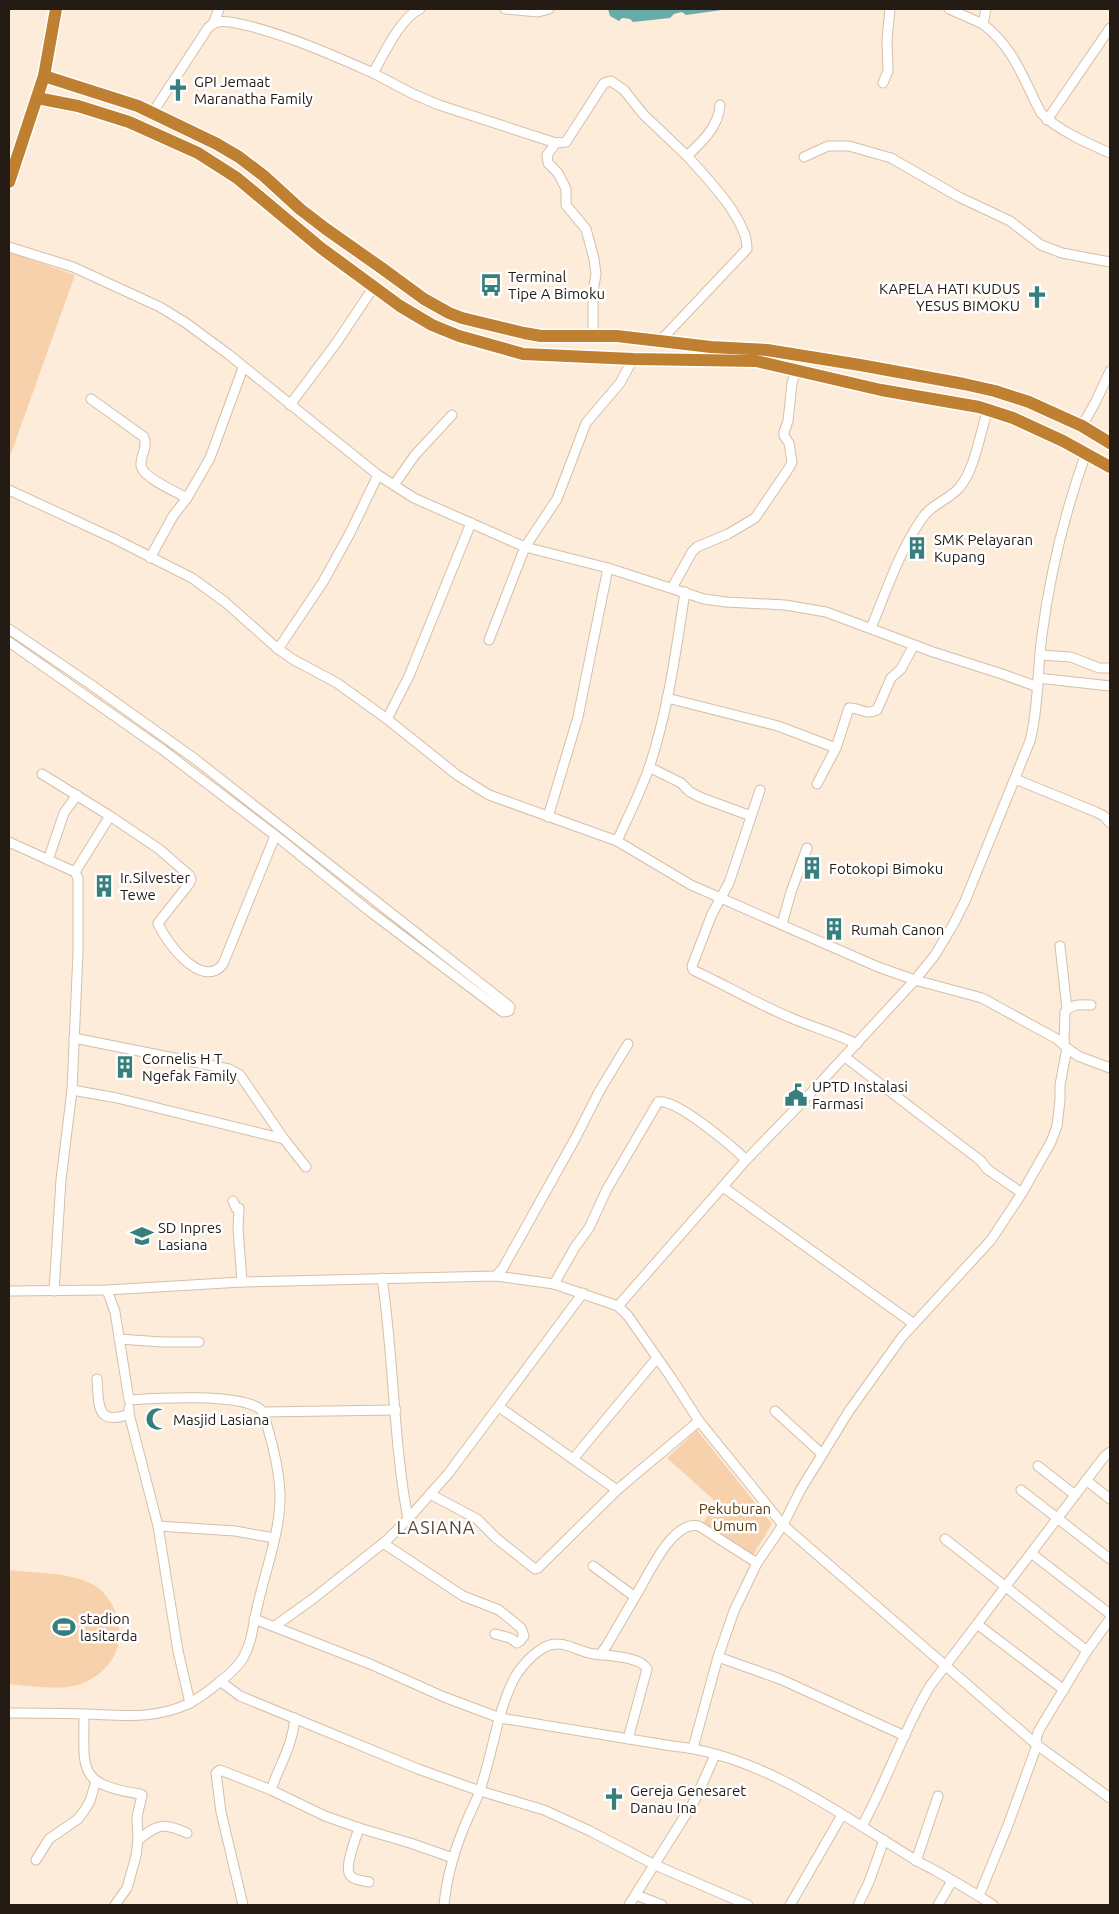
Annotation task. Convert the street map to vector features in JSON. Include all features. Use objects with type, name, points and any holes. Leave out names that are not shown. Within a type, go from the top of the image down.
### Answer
[{"type":"highway","points":[[9,182],[44,76],[56,9]]},
{"type":"highway","points":[[44,76],[120,99],[153,112],[217,144],[260,173],[326,229],[424,299],[450,313],[496,327],[541,336],[593,335],[644,338],[711,348],[767,350],[995,390],[1029,402],[1082,426],[1110,443]]},
{"type":"highway","points":[[37,98],[96,111],[157,134],[220,166],[249,187],[321,248],[373,288],[432,325],[490,346],[523,354],[638,359],[746,360],[881,390],[936,398],[988,409],[1013,418],[1086,453],[1110,467]]},
{"type":"highway","points":[[249,187],[260,173]]},
{"type":"highway","points":[[490,346],[496,327]]},
{"type":"highway","points":[[638,359],[644,338]]},
{"type":"highway","points":[[936,398],[938,379]]},
{"type":"street","points":[[153,112],[180,69],[213,24],[219,9]]},
{"type":"street","points":[[505,9],[538,12],[549,9]]},
{"type":"street","points":[[883,83],[888,72],[887,39],[890,9]]},
{"type":"street","points":[[949,9],[984,24],[994,32],[1012,54],[1041,113],[1047,120],[1085,142],[1110,153]]},
{"type":"street","points":[[984,24],[986,9]]},
{"type":"street","points":[[373,72],[414,10]]},
{"type":"street","points":[[213,24],[231,22],[270,31],[373,72],[439,106],[556,143],[566,142],[604,83],[611,81],[624,90],[643,114],[688,156],[724,199],[741,226],[747,242],[747,249],[660,341]]},
{"type":"street","points":[[1047,120],[1110,28]]},
{"type":"street","points":[[688,156],[714,126],[719,116],[720,105]]},
{"type":"street","points":[[556,143],[548,155],[548,163],[558,173],[566,188],[566,206],[586,229],[594,259],[596,274],[593,292],[593,335]]},
{"type":"street","points":[[804,157],[828,146],[849,146],[891,158],[959,198],[1010,221],[1041,245],[1062,253],[1110,262]]},
{"type":"street","points":[[9,247],[73,267],[160,307],[207,339],[378,475],[414,498],[525,547],[608,568],[704,599],[812,609],[1002,674],[1038,683],[1110,686]]},
{"type":"street","points":[[290,405],[337,342],[373,288]]},
{"type":"street","points":[[489,640],[525,547],[557,500],[586,423],[638,359]]},
{"type":"street","points":[[150,558],[173,516],[187,498],[210,458],[243,368]]},
{"type":"street","points":[[672,588],[692,552],[697,547],[755,518],[789,468],[792,462],[784,432],[788,421],[792,383],[796,371]]},
{"type":"street","points":[[1082,426],[1110,371]]},
{"type":"street","points":[[91,399],[144,438],[145,445],[140,465],[144,473],[187,498]]},
{"type":"street","points":[[871,628],[902,555],[920,520],[931,507],[946,499],[964,481],[973,460],[988,409]]},
{"type":"street","points":[[394,485],[415,455],[452,415]]},
{"type":"street","points":[[618,1306],[746,1160],[845,1057],[915,980],[939,947],[965,901],[1027,750],[1035,721],[1045,613],[1064,517],[1086,453]]},
{"type":"street","points":[[278,649],[323,582],[350,533],[378,475]]},
{"type":"street","points":[[9,490],[113,538],[192,578],[212,592],[278,649],[294,660],[337,683],[387,719],[457,775],[480,790],[502,801],[617,841],[692,885],[878,966],[915,980],[982,998],[1066,1046],[1078,1056],[1110,1068]]},
{"type":"street","points":[[387,719],[409,676],[471,523]]},
{"type":"street","points":[[548,817],[578,717],[608,568]]},
{"type":"street","points":[[617,841],[649,767],[667,698],[685,592]]},
{"type":"street","points":[[9,630],[169,740],[503,1000],[510,1007],[509,1011],[504,1012],[368,910],[163,750],[9,642]]},
{"type":"street","points":[[817,784],[836,748],[849,708],[870,713],[876,710],[892,678],[901,669],[914,645]]},
{"type":"street","points":[[1040,655],[1071,656],[1099,668],[1110,668]]},
{"type":"street","points":[[667,698],[778,726],[836,748]]},
{"type":"street","points":[[163,750],[169,740]]},
{"type":"street","points":[[649,767],[681,783],[690,792],[702,798],[751,816]]},
{"type":"street","points":[[42,774],[159,849],[190,876],[189,884],[158,923],[168,940],[185,961],[211,972],[220,969],[223,964],[275,836]]},
{"type":"street","points":[[1015,779],[1096,812],[1104,816],[1110,823]]},
{"type":"street","points":[[760,790],[729,883],[709,921],[692,966],[693,970],[764,1006],[856,1044]]},
{"type":"street","points":[[48,860],[64,812],[77,795]]},
{"type":"street","points":[[75,872],[110,816]]},
{"type":"street","points":[[9,842],[75,872],[78,878],[72,1090],[61,1180],[54,1291]]},
{"type":"street","points":[[782,924],[807,848]]},
{"type":"street","points":[[693,1748],[718,1657],[734,1611],[757,1563],[783,1525],[822,1454],[849,1411],[902,1337],[990,1240],[1022,1193],[1048,1148],[1057,1126],[1060,1084],[1066,1046],[1065,1012],[1067,1009],[1060,946]]},
{"type":"street","points":[[1067,1009],[1078,1004],[1091,1005]]},
{"type":"street","points":[[74,1038],[229,1068],[240,1075],[306,1168]]},
{"type":"street","points":[[496,1276],[503,1268],[600,1090],[628,1044]]},
{"type":"street","points":[[845,1057],[980,1161],[987,1169],[1022,1193]]},
{"type":"street","points":[[72,1090],[117,1098],[284,1139]]},
{"type":"street","points":[[554,1284],[575,1247],[589,1228],[621,1164],[658,1102],[661,1101],[672,1105],[701,1122],[746,1160]]},
{"type":"street","points":[[723,1187],[914,1324]]},
{"type":"street","points":[[233,1201],[236,1208],[239,1208],[238,1228],[242,1282]]},
{"type":"street","points":[[9,1291],[107,1290],[242,1282],[496,1276],[554,1284],[618,1306],[628,1316],[699,1421],[783,1525],[1037,1745],[1110,1798]]},
{"type":"street","points":[[382,1278],[396,1410],[399,1466],[408,1519]]},
{"type":"street","points":[[107,1290],[115,1312],[129,1400],[129,1414],[158,1526],[178,1651],[190,1703]]},
{"type":"street","points":[[275,1626],[314,1598],[383,1543],[408,1519],[498,1407],[583,1293]]},
{"type":"street","points":[[119,1339],[199,1342]]},
{"type":"street","points":[[573,1459],[657,1358]]},
{"type":"street","points":[[97,1379],[99,1405],[103,1415],[113,1418],[129,1414]]},
{"type":"street","points":[[9,1713],[134,1717],[159,1714],[190,1703],[220,1681],[243,1660],[252,1636],[254,1619],[274,1538],[279,1505],[279,1485],[270,1435],[263,1412],[260,1408],[246,1404],[203,1398],[129,1400]]},
{"type":"street","points":[[498,1407],[617,1490]]},
{"type":"street","points":[[263,1412],[396,1410]]},
{"type":"street","points":[[775,1411],[822,1454]]},
{"type":"street","points":[[430,1494],[477,1519],[496,1538],[535,1569],[617,1490],[699,1421]]},
{"type":"street","points":[[862,1826],[879,1795],[919,1703],[930,1686],[1086,1480],[1110,1452]]},
{"type":"street","points":[[1038,1466],[1075,1495]]},
{"type":"street","points":[[1086,1480],[1110,1499]]},
{"type":"street","points":[[1021,1490],[1110,1559]]},
{"type":"street","points":[[600,1655],[662,1551],[682,1529],[692,1525],[699,1526],[757,1563]]},
{"type":"street","points":[[158,1526],[235,1531],[274,1538]]},
{"type":"street","points":[[945,1539],[1087,1651]]},
{"type":"street","points":[[383,1543],[463,1596],[499,1610],[521,1628],[524,1636],[516,1643],[510,1638],[495,1634]]},
{"type":"street","points":[[1031,1553],[1110,1614]]},
{"type":"street","points":[[593,1566],[635,1597]]},
{"type":"street","points":[[254,1619],[370,1664],[444,1697],[500,1718],[693,1748],[750,1765],[773,1774],[992,1905]]},
{"type":"street","points":[[979,1896],[1008,1825],[1037,1745],[1038,1730],[1087,1651],[1107,1632],[1110,1620]]},
{"type":"street","points":[[977,1624],[1064,1690]]},
{"type":"street","points":[[444,1905],[453,1858],[480,1791],[512,1681],[520,1669],[547,1646],[563,1643],[587,1653],[620,1657],[641,1664],[647,1669],[628,1739]]},
{"type":"street","points":[[718,1657],[780,1678],[905,1736]]},
{"type":"street","points":[[220,1681],[240,1696],[418,1769],[550,1813],[590,1831],[655,1865],[748,1905]]},
{"type":"street","points":[[84,1714],[85,1764],[91,1777],[108,1788],[142,1796],[138,1817],[136,1856],[127,1888],[114,1905]]},
{"type":"street","points":[[271,1790],[290,1742],[295,1718]]},
{"type":"street","points":[[629,1905],[695,1800],[715,1755]]},
{"type":"street","points":[[243,1905],[220,1812],[216,1773],[220,1770],[271,1790],[325,1816],[453,1858]]},
{"type":"street","points":[[36,1860],[49,1839],[78,1819],[90,1801],[96,1781]]},
{"type":"street","points":[[916,1861],[938,1796]]},
{"type":"street","points":[[790,1905],[842,1815]]},
{"type":"street","points":[[138,1840],[156,1826],[164,1825],[187,1833]]},
{"type":"street","points":[[359,1828],[348,1864],[348,1871],[350,1876],[369,1882]]},
{"type":"street","points":[[858,1905],[884,1840]]},
{"type":"street","points":[[938,1905],[952,1881]]},
{"type":"street","points":[[636,1894],[662,1905]]},
{"type":"green space","points":[[9,252],[75,275],[9,459]]},
{"type":"green space","name":"Pekuburan Umum","points":[[697,1430],[772,1524],[752,1557],[702,1526],[715,1501],[667,1458]]},
{"type":"green space","name":"stadion lasitarda","points":[[9,1570],[79,1579],[97,1587],[105,1594],[116,1613],[120,1634],[115,1654],[101,1672],[92,1679],[74,1686],[46,1687],[9,1684]]},
{"type":"water","points":[[608,9],[729,9],[686,15],[682,12],[674,14],[670,18],[633,22],[630,19],[622,18],[619,21],[610,16]]},
{"type":"place","name":"GPI Jemaat Maranatha Family","points":[[178,90]]},
{"type":"place","name":"Terminal Tipe A Bimoku","points":[[491,285]]},
{"type":"place","name":"KAPELA HATI KUDUS YESUS BIMOKU","points":[[1037,297]]},
{"type":"place","name":"SMK Pelayaran Kupang","points":[[917,548]]},
{"type":"place","name":"Fotokopi Bimoku","points":[[812,868]]},
{"type":"place","name":"Ir.Silvester Tewe","points":[[104,886]]},
{"type":"place","name":"Rumah Canon","points":[[834,929]]},
{"type":"place","name":"Cornelis H T Ngefak Family","points":[[125,1067]]},
{"type":"place","name":"UPTD Instalasi Farmasi","points":[[796,1095]]},
{"type":"place","name":"SD Inpres Lasiana","points":[[142,1236]]},
{"type":"place","name":"Masjid Lasiana","points":[[157,1419]]},
{"type":"place","name":"stadion lasitarda","points":[[64,1627]]},
{"type":"place","name":"Gereja Genesaret Danau Ina","points":[[614,1799]]},
{"type":"district","name":"LASIANA","points":[[436,1527]]}]
